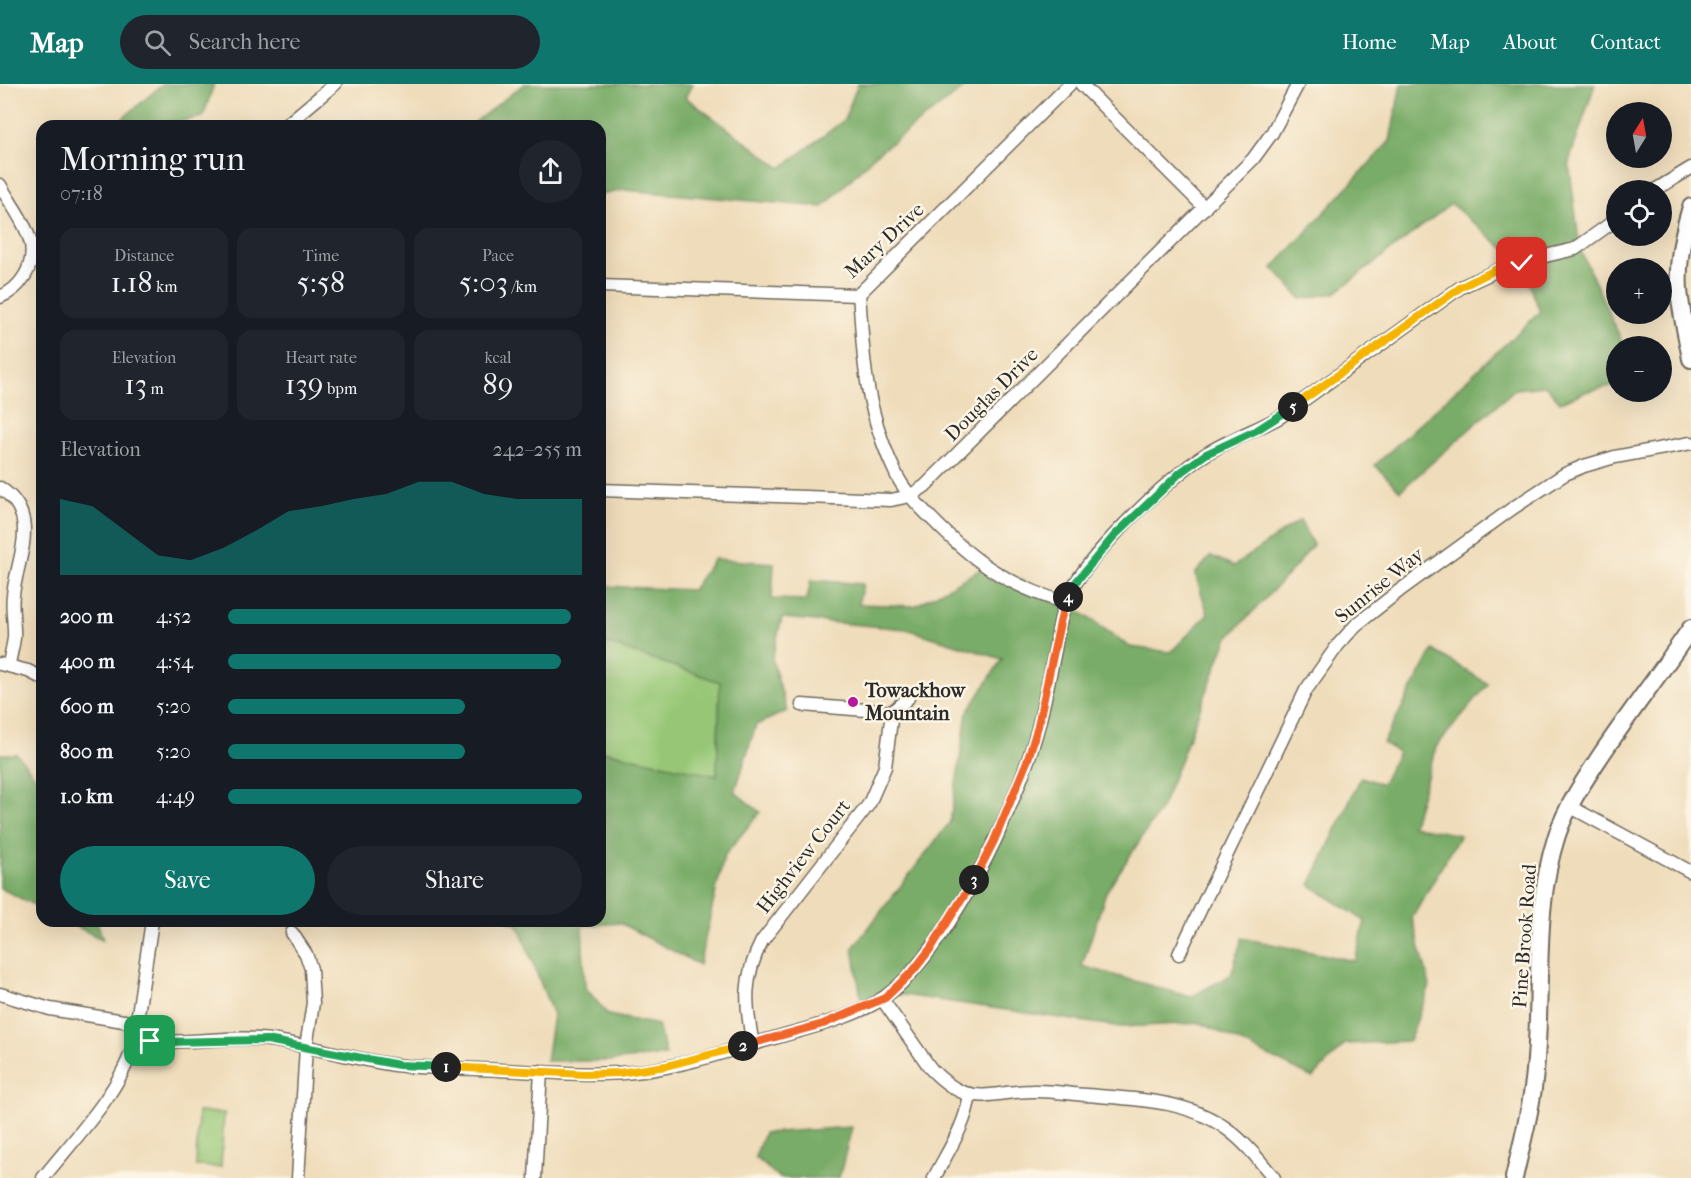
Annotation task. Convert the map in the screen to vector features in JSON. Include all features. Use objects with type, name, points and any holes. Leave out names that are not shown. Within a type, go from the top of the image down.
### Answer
[{"type":"street","points":[[292,120],[335,84]]},
{"type":"street","name":"Mary Drive","points":[[606,286],[859,294],[1070,84]]},
{"type":"street","points":[[1081,84],[1204,208]]},
{"type":"street","name":"Douglas Drive","points":[[606,490],[891,500],[910,496],[934,478],[1262,148],[1298,84]]},
{"type":"street","points":[[1671,180],[1691,168]]},
{"type":"street","points":[[0,185],[26,232],[31,251],[27,272],[20,283],[0,297]]},
{"type":"street","points":[[1691,207],[1682,245],[1679,283],[1691,359]]},
{"type":"street","points":[[135,1038],[167,1042],[253,1038],[399,1065],[585,1074],[646,1070],[753,1044],[823,1024],[882,999],[907,977],[931,948],[965,896],[994,841],[1014,797],[1038,726],[1066,603],[1076,582],[1114,536],[1181,472],[1206,454],[1280,417],[1461,287],[1510,264],[1575,249],[1606,227]]},
{"type":"street","points":[[859,294],[866,378],[871,405],[898,477],[910,496],[954,542],[999,576],[1066,603]]},
{"type":"street","name":"Sunrise Way","points":[[1179,954],[1306,690],[1331,654],[1356,625],[1424,572],[1565,474],[1615,457],[1691,443]]},
{"type":"street","points":[[0,488],[16,503],[24,528],[24,549],[12,598],[14,638],[4,664],[36,676]]},
{"type":"street","name":"Pine Brook Road","points":[[1514,1178],[1531,1104],[1546,879],[1558,833],[1569,806],[1623,723],[1691,629]]},
{"type":"street","points":[[802,705],[892,712],[908,698]]},
{"type":"street","name":"Highview Court","points":[[753,1044],[746,999],[747,979],[756,953],[762,940],[869,804],[885,767],[892,712]]},
{"type":"street","points":[[1569,806],[1691,872]]},
{"type":"street","points":[[43,1178],[115,1088],[128,1064],[135,1038],[151,927]]},
{"type":"street","points":[[292,933],[306,954],[312,969],[313,1003],[306,1047],[298,1178]]},
{"type":"street","points":[[0,994],[50,1009],[136,1023]]},
{"type":"street","points":[[882,999],[931,1069],[952,1087],[970,1094],[991,1096],[1033,1091],[1142,1100],[1182,1108],[1226,1128],[1241,1141],[1274,1178]]},
{"type":"street","points":[[535,1178],[541,1071]]},
{"type":"street","points":[[934,1178],[963,1122],[970,1094]]},
{"type":"green space","points":[[163,84],[214,84],[203,117],[187,120],[121,120]]},
{"type":"green space","points":[[524,84],[693,84],[685,97],[781,168],[844,120],[858,84],[967,84],[874,156],[823,207],[624,190],[606,194],[606,120],[478,120]]},
{"type":"green space","points":[[1401,84],[1595,84],[1569,162],[1580,249],[1606,306],[1606,324],[1614,324],[1619,336],[1606,336],[1606,387],[1560,402],[1546,386],[1515,389],[1400,491],[1375,465],[1540,312],[1522,264],[1451,204],[1335,293],[1301,299],[1273,268],[1390,141]]},
{"type":"green space","points":[[1300,520],[1313,545],[1227,639],[1162,807],[1106,892],[1082,966],[1191,997],[1231,975],[1242,938],[1355,961],[1365,921],[1310,885],[1361,777],[1382,784],[1398,752],[1383,743],[1433,650],[1488,684],[1436,747],[1412,826],[1460,835],[1412,918],[1430,986],[1409,1041],[1345,1044],[1313,1078],[1201,1023],[1121,1027],[897,994],[863,1010],[853,948],[950,822],[967,713],[1002,659],[906,629],[782,618],[772,659],[787,711],[756,725],[735,792],[760,812],[724,856],[699,965],[620,923],[606,924],[606,752],[717,776],[720,682],[606,643],[606,586],[692,590],[714,559],[774,563],[772,599],[807,600],[811,580],[863,584],[858,604],[915,606],[988,565],[1066,602],[1130,647],[1171,652],[1208,614],[1195,574],[1211,556],[1234,566]]},
{"type":"green space","points":[[606,643],[720,682],[717,777],[606,752]]},
{"type":"green space","points":[[0,754],[17,754],[36,778],[36,906],[0,888]]},
{"type":"green space","points":[[78,927],[99,927],[103,940]]},
{"type":"green space","points":[[519,927],[582,927],[585,987],[608,1015],[658,1025],[666,1055],[609,1061],[546,1061],[553,1015]]},
{"type":"green space","points":[[198,1112],[224,1113],[221,1167],[196,1166]]},
{"type":"green space","points":[[852,1127],[839,1178],[779,1178],[755,1157],[764,1133]]},
{"type":"place","name":"Towackhow Mountain","points":[[853,702]]},
{"type":"route","points":[[150,1041],[253,1038],[399,1065],[585,1074],[619,1073],[666,1066],[753,1044],[823,1024],[885,998],[914,970],[931,948],[965,896],[994,841],[1014,797],[1038,726],[1066,601],[1076,582],[1114,536],[1181,472],[1206,454],[1280,417],[1461,287],[1497,269],[1510,264],[1522,263]]}]
